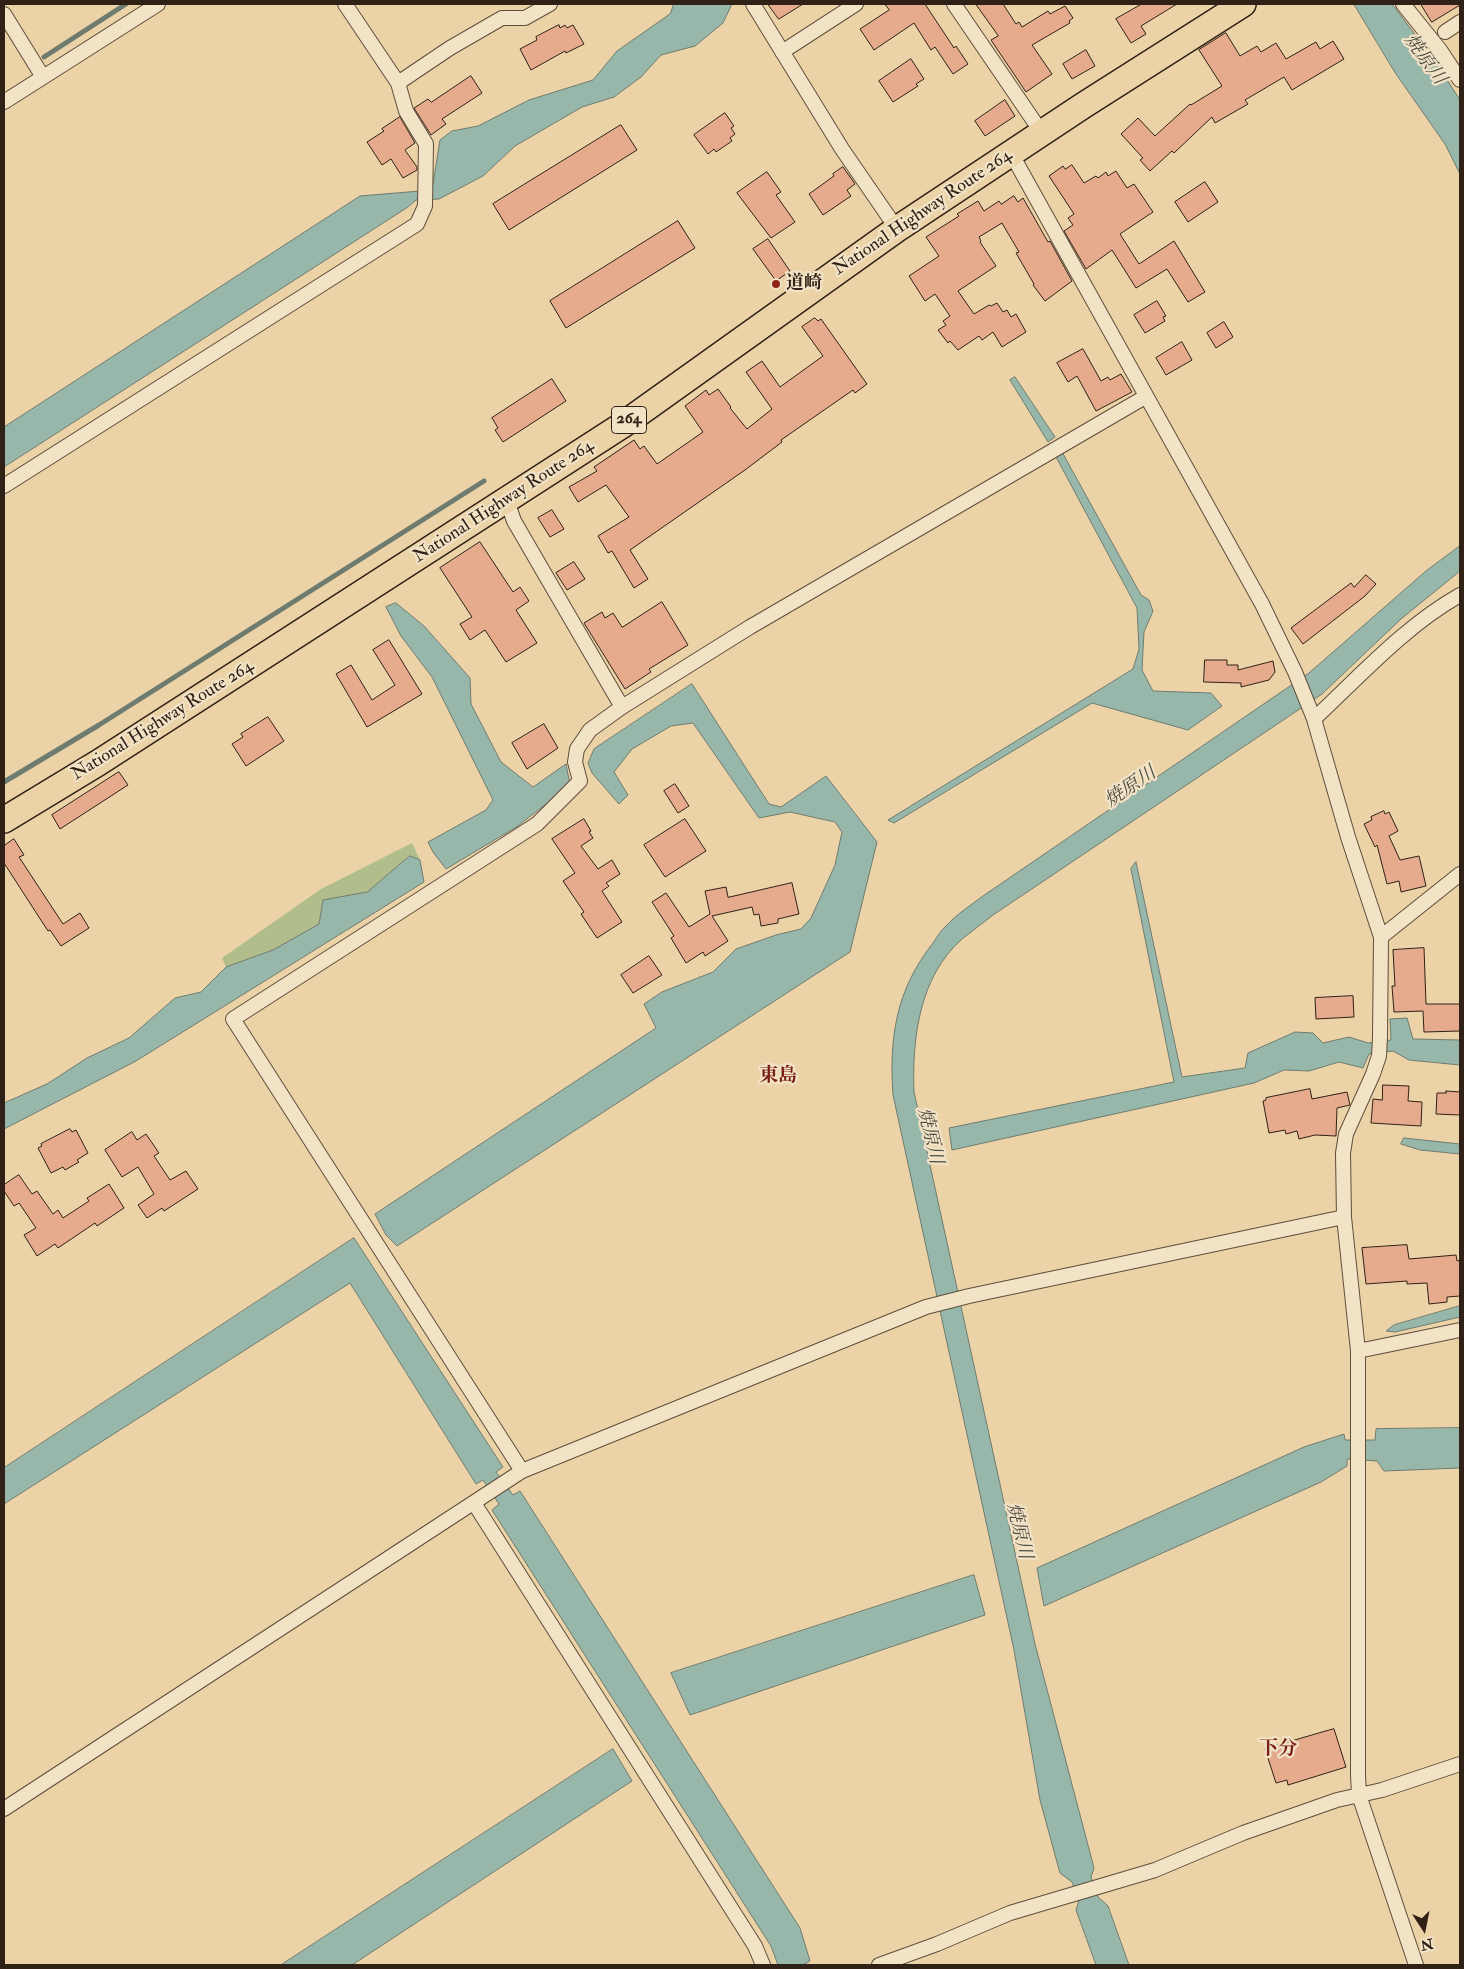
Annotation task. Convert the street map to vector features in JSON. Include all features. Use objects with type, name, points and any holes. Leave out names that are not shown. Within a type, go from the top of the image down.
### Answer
[{"type":"highway","name":"National Highway Route 264","points":[[4,820],[98,763],[621,426],[897,229],[1011,153],[1243,4]]},
{"type":"street","points":[[4,102],[158,4]]},
{"type":"street","points":[[4,486],[417,224],[425,206],[426,144],[406,112],[398,83],[345,4]]},
{"type":"street","points":[[398,83],[450,48],[502,18],[525,18],[550,4]]},
{"type":"street","points":[[753,4],[842,149],[897,229]]},
{"type":"street","points":[[782,52],[856,4]]},
{"type":"street","points":[[954,4],[1042,133]]},
{"type":"street","points":[[1403,4],[1440,50],[1460,80]]},
{"type":"street","points":[[4,14],[44,77]]},
{"type":"street","points":[[1445,32],[1460,22]]},
{"type":"street","points":[[1011,153],[1262,604],[1295,672],[1314,719],[1348,837],[1381,937],[1379,1056],[1346,1134],[1343,1153],[1344,1216],[1358,1351],[1359,1795],[1416,1965]]},
{"type":"street","points":[[522,1471],[233,1019],[537,824],[580,781],[577,771],[577,749],[590,730],[622,707],[750,627],[1146,397]]},
{"type":"street","points":[[507,501],[514,521],[622,707]]},
{"type":"street","points":[[1314,719],[1400,639],[1441,606],[1460,595]]},
{"type":"street","points":[[1381,937],[1460,874]]},
{"type":"street","points":[[4,1809],[522,1471],[926,1307],[969,1296],[1344,1216]]},
{"type":"street","points":[[1358,1351],[1460,1330]]},
{"type":"street","points":[[474,1503],[755,1946],[762,1965]]},
{"type":"street","points":[[879,1965],[937,1944],[1010,1913],[1156,1870],[1243,1833],[1337,1800],[1382,1790],[1460,1764]]},
{"type":"green space","points":[[412,843],[420,860],[410,856],[367,892],[323,900],[319,924],[273,950],[226,967],[222,958],[321,889]]},
{"type":"water","points":[[674,4],[732,4],[723,23],[695,46],[661,55],[641,77],[614,97],[582,107],[515,146],[483,176],[439,199],[416,200],[408,207],[4,467],[4,427],[360,196],[432,190],[440,140],[452,131],[478,126],[529,100],[593,80],[617,51],[670,14]]},
{"type":"water","name":"焼原川","points":[[1354,4],[1392,4],[1435,61],[1460,100],[1460,174],[1445,144],[1396,74]]},
{"type":"water","points":[[1015,377],[1055,437],[1048,442],[1010,380]]},
{"type":"water","points":[[1062,452],[1141,595],[1149,600],[1153,611],[1144,632],[1142,670],[1153,691],[1211,693],[1222,706],[1188,730],[1092,703],[894,823],[888,820],[1133,669],[1139,649],[1137,608],[1056,457]]},
{"type":"water","points":[[1460,546],[1460,571],[1401,619],[1322,694],[993,915],[962,939],[936,971],[927,990],[921,1010],[915,1051],[914,1092],[1035,1644],[1094,1868],[1091,1877],[1098,1897],[1108,1906],[1129,1965],[1096,1965],[1076,1910],[1079,1900],[1072,1882],[1060,1873],[1040,1800],[1014,1650],[893,1095],[892,1053],[898,1015],[903,996],[920,961],[941,931],[960,913],[1309,673],[1426,571]]},
{"type":"water","points":[[396,603],[424,626],[470,678],[471,704],[501,762],[533,787],[566,764],[570,785],[518,826],[446,869],[428,842],[486,810],[493,800],[432,677],[401,636],[386,607]]},
{"type":"water","points":[[692,684],[769,804],[781,807],[826,776],[877,842],[850,952],[397,1246],[386,1235],[375,1214],[656,1028],[644,1004],[662,992],[713,972],[736,949],[776,935],[801,929],[811,918],[835,865],[842,832],[835,822],[790,812],[759,818],[693,723],[671,726],[632,749],[614,772],[628,795],[619,804],[592,773],[588,763],[594,749]]},
{"type":"water","points":[[410,856],[420,860],[424,882],[136,1061],[4,1129],[4,1103],[47,1084],[87,1058],[129,1038],[175,998],[201,992],[226,967],[273,950],[319,924],[323,900],[367,892]]},
{"type":"water","points":[[1136,862],[1182,1077],[1245,1068],[1248,1053],[1295,1032],[1313,1033],[1323,1043],[1349,1037],[1368,1043],[1391,1040],[1390,1019],[1407,1018],[1413,1039],[1460,1040],[1460,1065],[1409,1060],[1393,1051],[1369,1054],[1363,1068],[1339,1062],[1309,1071],[1284,1070],[1254,1083],[952,1150],[949,1128],[1174,1082],[1131,869]]},
{"type":"water","points":[[1404,1138],[1460,1144],[1460,1154],[1420,1150],[1401,1144]]},
{"type":"water","points":[[354,1238],[503,1467],[496,1472],[513,1495],[520,1491],[800,1928],[810,1961],[803,1965],[778,1965],[771,1946],[492,1510],[499,1504],[483,1480],[476,1484],[350,1283],[4,1504],[4,1468]]},
{"type":"water","points":[[1460,1306],[1460,1317],[1395,1332],[1386,1331],[1394,1325]]},
{"type":"water","points":[[1460,1428],[1460,1468],[1384,1471],[1377,1461],[1347,1459],[1347,1466],[1321,1482],[1044,1606],[1037,1568],[1304,1447],[1344,1434],[1345,1440],[1375,1440],[1376,1429]]},
{"type":"water","points":[[974,1575],[985,1615],[690,1715],[671,1673]]},
{"type":"water","points":[[613,1749],[632,1781],[352,1965],[281,1965]]},
{"type":"building","points":[[768,4],[803,4],[779,19]]},
{"type":"building","points":[[885,4],[925,4],[954,48],[956,46],[968,64],[953,74],[935,47],[931,50],[914,23],[874,50],[860,29],[889,10]]},
{"type":"building","points":[[976,4],[1003,4],[1016,24],[1019,22],[1022,27],[1048,11],[1050,14],[1065,6],[1073,18],[1069,21],[1070,23],[1032,45],[1052,74],[1026,92],[991,40],[998,36]]},
{"type":"building","points":[[1142,4],[1177,4],[1141,26],[1146,34],[1131,43],[1116,19]]},
{"type":"building","points":[[1421,4],[1460,4],[1460,5],[1432,22]]},
{"type":"building","points":[[559,25],[560,28],[565,25],[567,28],[573,25],[584,44],[566,53],[565,51],[531,70],[520,49],[537,40],[536,37]]},
{"type":"building","points":[[1226,33],[1240,56],[1257,46],[1261,52],[1276,43],[1286,59],[1316,42],[1320,49],[1333,41],[1344,59],[1292,90],[1284,77],[1245,100],[1248,104],[1215,123],[1212,117],[1174,153],[1172,151],[1150,171],[1140,160],[1143,158],[1121,134],[1138,118],[1155,136],[1190,104],[1222,86],[1199,50]]},
{"type":"building","points":[[1086,50],[1095,66],[1072,79],[1063,64]]},
{"type":"building","points":[[911,59],[924,79],[916,84],[918,86],[893,102],[879,81]]},
{"type":"building","points":[[471,76],[482,93],[442,119],[446,124],[431,135],[414,108],[428,99],[431,102]]},
{"type":"building","points":[[1005,100],[1015,116],[985,136],[975,121]]},
{"type":"building","points":[[725,113],[734,126],[731,128],[735,134],[730,138],[732,141],[716,152],[714,149],[708,154],[694,135]]},
{"type":"building","points":[[400,117],[415,143],[405,150],[417,167],[417,170],[403,178],[391,159],[382,165],[367,142]]},
{"type":"building","points":[[621,125],[637,150],[509,230],[493,204]]},
{"type":"building","points":[[1072,165],[1084,183],[1096,176],[1098,178],[1106,172],[1108,176],[1116,171],[1127,188],[1134,184],[1153,212],[1120,234],[1139,264],[1174,241],[1205,292],[1188,302],[1167,269],[1136,288],[1112,250],[1086,269],[1064,231],[1073,225],[1068,218],[1074,214],[1049,176],[1063,166],[1065,169]]},
{"type":"building","points":[[843,167],[855,184],[847,190],[851,196],[823,215],[809,194]]},
{"type":"building","points":[[767,172],[781,192],[776,195],[795,222],[771,238],[737,193]]},
{"type":"building","points":[[1205,182],[1218,202],[1188,222],[1175,202]]},
{"type":"building","points":[[1014,196],[1018,202],[1023,198],[1072,281],[1045,301],[1033,285],[1016,253],[1019,252],[1002,223],[979,237],[980,242],[996,266],[958,291],[974,314],[989,305],[997,303],[1003,312],[1007,310],[1011,317],[1016,314],[1026,332],[1002,347],[993,332],[982,340],[979,336],[958,350],[950,341],[948,343],[938,330],[946,325],[943,321],[950,316],[935,294],[925,301],[909,276],[939,256],[926,237],[959,216],[957,214],[978,201],[984,211],[999,201],[1001,204]]},
{"type":"building","points":[[678,221],[695,248],[566,328],[550,301]]},
{"type":"building","points":[[768,239],[790,271],[776,281],[753,249]]},
{"type":"building","points":[[1157,301],[1166,316],[1163,317],[1165,321],[1145,333],[1134,315]]},
{"type":"building","points":[[815,318],[818,321],[821,319],[867,384],[855,393],[853,390],[781,440],[782,442],[745,470],[630,550],[648,579],[634,588],[612,551],[608,553],[598,536],[629,517],[606,485],[578,502],[569,487],[597,471],[594,467],[634,440],[640,449],[644,446],[657,464],[703,432],[685,406],[706,390],[709,395],[718,389],[747,429],[772,409],[746,372],[762,361],[780,387],[823,356],[802,327]]},
{"type":"building","points":[[1224,322],[1233,337],[1216,348],[1207,333]]},
{"type":"building","points":[[1182,342],[1192,360],[1166,375],[1156,358]]},
{"type":"building","points":[[1083,349],[1101,381],[1108,377],[1110,380],[1121,374],[1132,392],[1096,411],[1077,376],[1068,382],[1057,363]]},
{"type":"building","points":[[552,379],[566,401],[503,442],[495,430],[498,428],[492,418]]},
{"type":"building","points":[[552,510],[564,529],[550,537],[538,518]]},
{"type":"building","points":[[480,542],[513,592],[520,587],[529,601],[516,610],[537,643],[506,662],[485,630],[470,640],[460,624],[472,617],[440,568]]},
{"type":"building","points":[[574,562],[585,579],[567,590],[556,573]]},
{"type":"building","points":[[1366,575],[1376,584],[1365,596],[1303,644],[1291,628],[1351,583],[1354,587]]},
{"type":"building","points":[[662,602],[688,645],[649,669],[651,672],[625,689],[584,623],[602,612],[605,618],[613,613],[622,627]]},
{"type":"building","points":[[389,640],[422,694],[367,727],[336,674],[351,665],[372,700],[395,685],[373,650]]},
{"type":"building","points":[[1205,660],[1227,660],[1227,665],[1238,665],[1238,670],[1273,661],[1275,672],[1269,680],[1241,687],[1241,683],[1204,682]]},
{"type":"building","points":[[268,717],[284,741],[246,766],[232,744],[243,737],[241,734]]},
{"type":"building","points":[[544,724],[558,748],[527,769],[512,743]]},
{"type":"building","points":[[119,772],[128,785],[60,829],[52,815]]},
{"type":"building","points":[[675,784],[689,806],[678,813],[664,791]]},
{"type":"building","points":[[1384,811],[1385,814],[1389,812],[1398,831],[1389,836],[1400,860],[1419,856],[1426,886],[1401,892],[1399,881],[1387,884],[1377,845],[1375,847],[1364,824],[1372,820],[1371,817]]},
{"type":"building","points":[[584,819],[593,838],[581,846],[598,869],[612,860],[620,874],[606,883],[609,886],[602,891],[622,922],[597,938],[581,914],[584,912],[563,881],[575,873],[552,839]]},
{"type":"building","points":[[685,819],[706,851],[665,877],[644,845]]},
{"type":"building","points":[[14,839],[24,855],[19,857],[63,924],[80,913],[89,928],[61,946],[50,930],[48,931],[4,863],[4,846]]},
{"type":"building","points":[[792,883],[799,914],[778,919],[778,923],[761,926],[759,914],[754,915],[752,907],[712,916],[728,941],[705,956],[703,952],[686,963],[671,938],[674,936],[652,902],[666,893],[689,927],[710,914],[705,891],[726,887],[728,897]]},
{"type":"building","points":[[1424,948],[1426,1004],[1460,1004],[1460,1031],[1424,1032],[1423,1011],[1394,1012],[1392,986],[1395,986],[1393,950]]},
{"type":"building","points":[[649,956],[662,975],[633,993],[621,975]]},
{"type":"building","points":[[1353,996],[1354,1017],[1316,1019],[1315,998]]},
{"type":"building","points":[[1383,1085],[1409,1086],[1408,1101],[1422,1102],[1421,1126],[1371,1123],[1373,1099],[1382,1100]]},
{"type":"building","points":[[1310,1089],[1312,1099],[1347,1092],[1350,1105],[1337,1108],[1336,1136],[1315,1135],[1299,1139],[1297,1131],[1286,1134],[1285,1130],[1269,1133],[1263,1101],[1266,1098]]},
{"type":"building","points":[[1446,1091],[1460,1092],[1460,1115],[1436,1114],[1437,1093],[1446,1093]]},
{"type":"building","points":[[70,1129],[72,1132],[76,1130],[88,1153],[77,1160],[79,1162],[65,1170],[63,1167],[51,1173],[38,1148],[42,1146],[41,1144]]},
{"type":"building","points":[[132,1132],[137,1140],[146,1134],[159,1153],[154,1156],[170,1180],[186,1171],[198,1189],[164,1211],[162,1208],[147,1218],[138,1205],[154,1194],[138,1167],[122,1177],[105,1150]]},
{"type":"building","points":[[19,1175],[32,1194],[37,1191],[53,1214],[58,1210],[63,1218],[89,1201],[87,1198],[109,1184],[124,1208],[97,1226],[95,1223],[58,1248],[55,1244],[37,1256],[24,1235],[36,1228],[19,1203],[14,1206],[4,1191],[4,1185]]},
{"type":"building","points":[[1407,1245],[1409,1259],[1456,1255],[1457,1261],[1460,1260],[1460,1296],[1447,1297],[1447,1302],[1429,1304],[1427,1283],[1407,1284],[1407,1281],[1366,1284],[1362,1248]]},
{"type":"building","points":[[1334,1729],[1346,1767],[1288,1785],[1287,1780],[1276,1783],[1265,1749]]},
{"type":"waterway","points":[[44,57],[126,4]]},
{"type":"waterway","points":[[4,782],[99,725],[484,481]]},
{"type":"place","name":"道崎","points":[[776,284]]},
{"type":"district","name":"東島","points":[[778,1077]]},
{"type":"district","name":"下分","points":[[1278,1750]]}]
